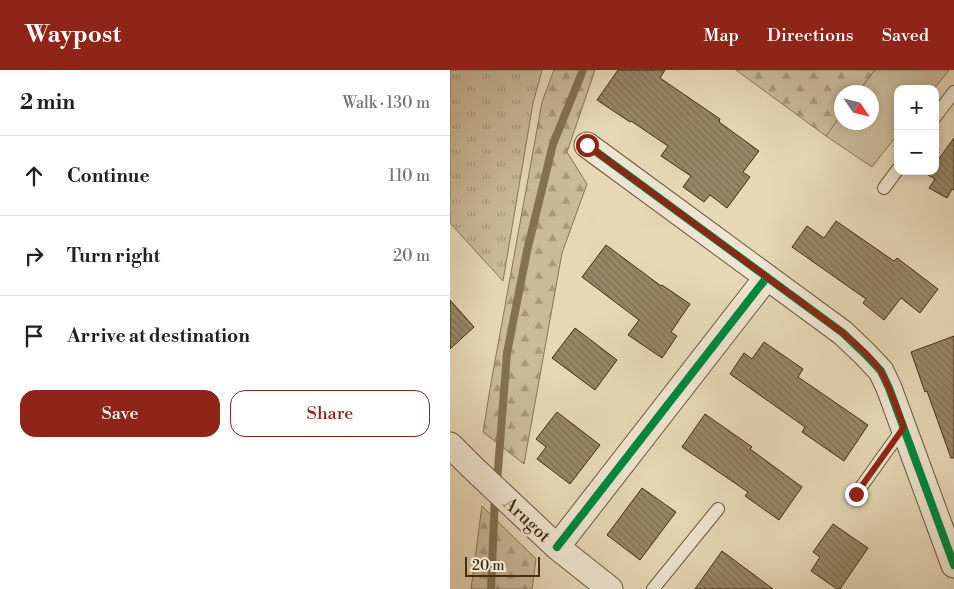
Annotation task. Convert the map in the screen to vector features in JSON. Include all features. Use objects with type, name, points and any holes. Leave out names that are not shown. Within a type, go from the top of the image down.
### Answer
[{"type":"street","points":[[587,145],[843,333],[881,371],[904,427],[954,565]]},
{"type":"street","points":[[557,547],[767,277]]},
{"type":"street","name":"Arugot","points":[[450,444],[557,547],[610,589]]},
{"type":"lane","points":[[939,112],[954,92]]},
{"type":"lane","points":[[884,188],[894,174]]},
{"type":"lane","points":[[856,494],[904,427]]},
{"type":"lane","points":[[654,589],[718,509]]},
{"type":"green space","points":[[450,70],[542,70],[533,103],[503,281],[450,223]]},
{"type":"green space","points":[[554,70],[595,70],[567,152],[587,184],[562,253],[524,464],[483,432],[542,102]]},
{"type":"green space","points":[[736,70],[875,70],[863,85],[834,85],[834,125],[826,136]]},
{"type":"green space","points":[[875,70],[949,70],[937,85],[894,85],[894,139],[872,167],[826,136],[834,125],[834,130],[879,130],[879,85],[863,85]]},
{"type":"green space","points":[[482,506],[536,559],[532,589],[471,589]]},
{"type":"building","points":[[618,70],[665,70],[660,78],[720,119],[719,122],[759,151],[743,172],[750,177],[727,208],[710,195],[704,202],[683,187],[691,176],[661,156],[668,146],[597,100]]},
{"type":"building","points":[[954,138],[954,190],[952,189],[947,198],[929,188],[935,179],[928,175],[939,175],[939,159]]},
{"type":"building","points":[[836,221],[894,261],[897,258],[938,289],[920,313],[901,298],[884,320],[863,303],[866,299],[792,247],[807,226],[824,238]]},
{"type":"building","points":[[606,245],[661,286],[690,304],[671,332],[677,336],[662,358],[628,335],[639,320],[582,277]]},
{"type":"building","points":[[450,300],[474,327],[450,349]]},
{"type":"building","points":[[575,328],[617,360],[595,390],[552,358]]},
{"type":"building","points":[[954,336],[954,458],[951,458],[911,352]]},
{"type":"building","points":[[764,342],[803,369],[798,377],[868,425],[844,461],[802,432],[805,427],[730,374],[744,353],[752,359]]},
{"type":"building","points":[[557,412],[600,445],[570,484],[537,459],[546,447],[536,439]]},
{"type":"building","points":[[705,414],[752,447],[750,449],[802,487],[779,520],[745,496],[748,492],[682,447]]},
{"type":"building","points":[[642,488],[676,512],[640,560],[607,535]]},
{"type":"building","points":[[833,524],[868,548],[840,589],[837,589],[811,571],[820,557],[813,552]]},
{"type":"building","points":[[722,551],[773,589],[695,589]]},
{"type":"waterway","points":[[497,482],[507,353],[527,251],[553,144],[583,70]]},
{"type":"waterway","points":[[491,589],[495,496]]},
{"type":"cycle path","points":[[587,145],[843,333],[881,371],[889,388],[954,565]]},
{"type":"cycle path","points":[[557,547],[767,277]]},
{"type":"route","points":[[587,145],[843,333],[881,371],[904,427],[856,494]]}]
